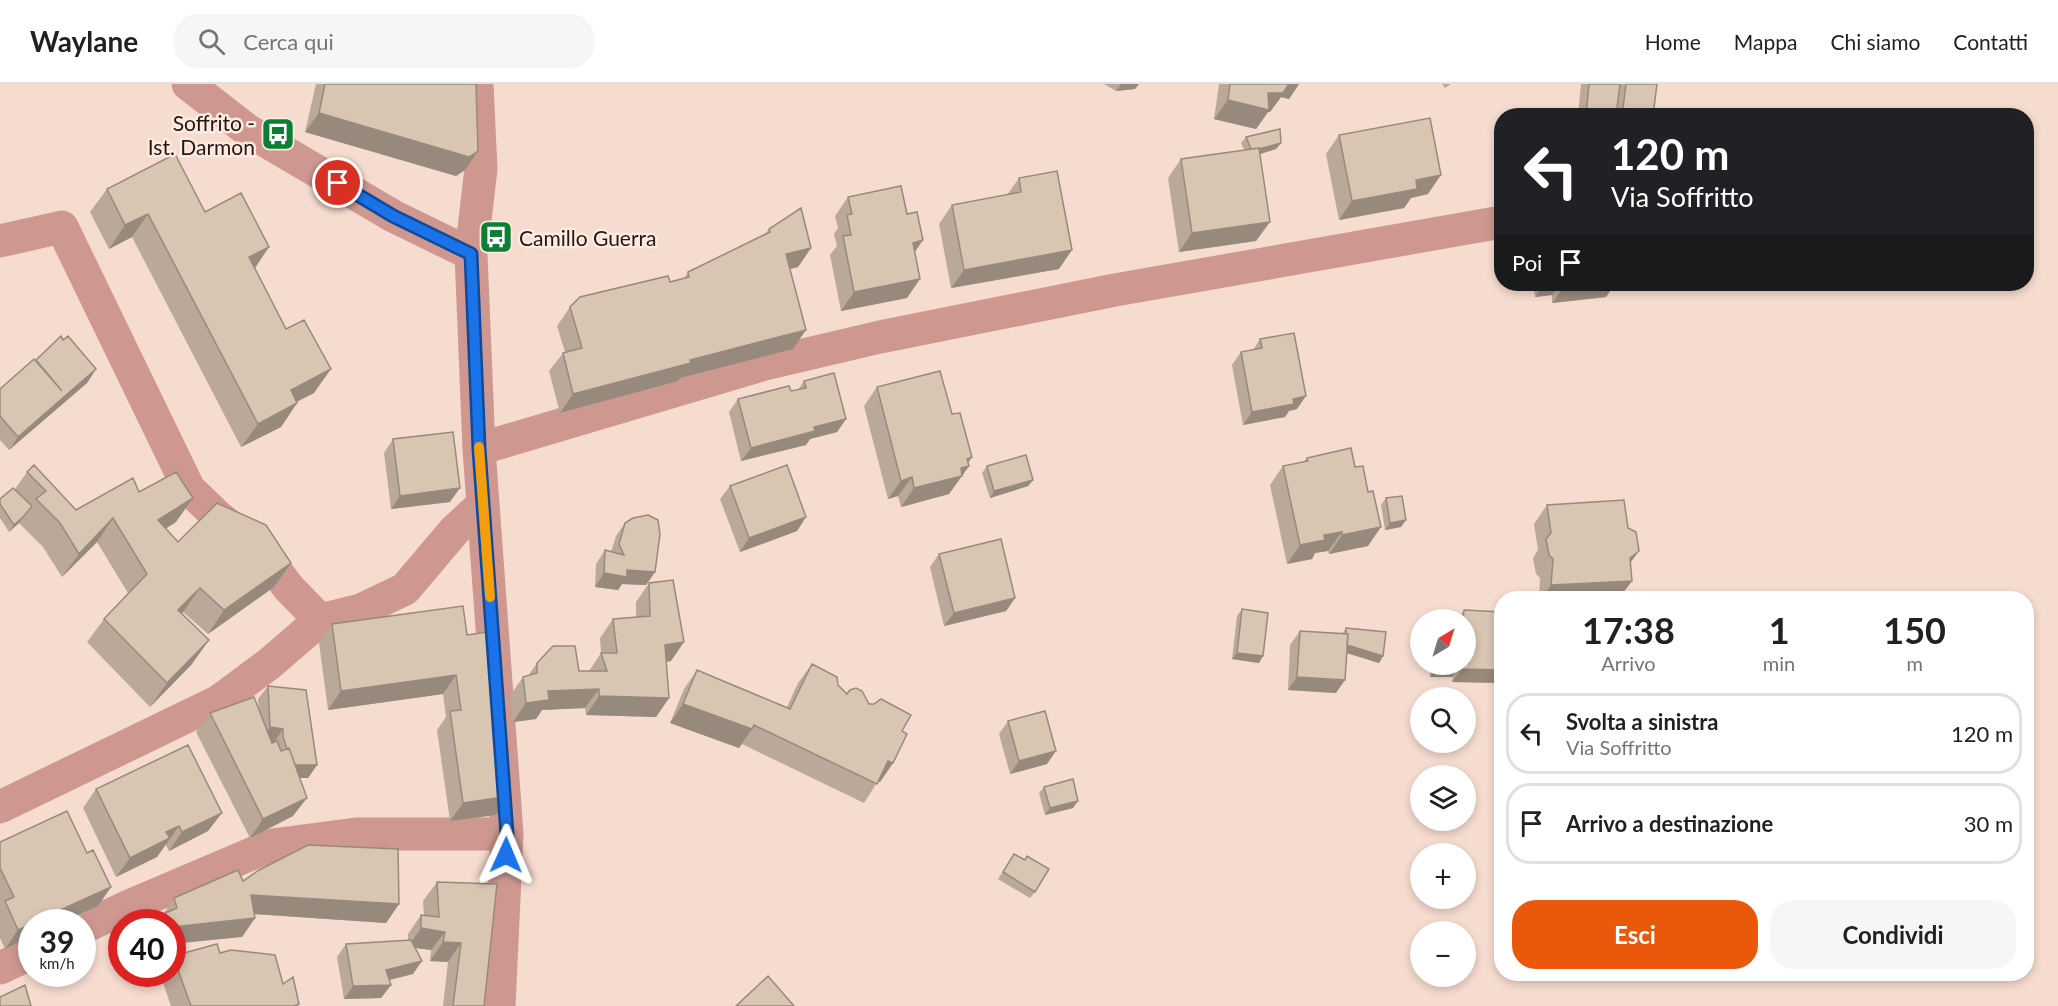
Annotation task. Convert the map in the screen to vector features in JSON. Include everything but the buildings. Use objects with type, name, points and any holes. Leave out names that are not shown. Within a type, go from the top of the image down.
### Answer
[{"type":"street","points":[[188,84],[246,130],[393,216],[471,254]]},
{"type":"street","points":[[477,84],[481,169],[471,254],[479,449],[507,834],[499,1006]]},
{"type":"street","points":[[479,449],[765,364],[880,336],[1115,290],[1494,223]]},
{"type":"street","points":[[0,241],[62,226],[189,489],[266,557],[288,587],[320,620]]},
{"type":"street","points":[[0,807],[219,701],[269,664],[320,620],[361,610],[405,590],[454,531],[483,504]]},
{"type":"street","points":[[96,922],[272,845],[356,834],[507,834]]},
{"type":"street","points":[[0,968],[18,960]]},
{"type":"slow traffic","points":[[479,447],[490,597]]},
{"type":"place","name":"Soffrito - Ist. Darmon","points":[[278,134]]},
{"type":"place","name":"Camillo Guerra","points":[[496,237]]},
{"type":"route","points":[[338,183],[393,216],[471,254],[479,449],[507,834],[506,855]]}]
